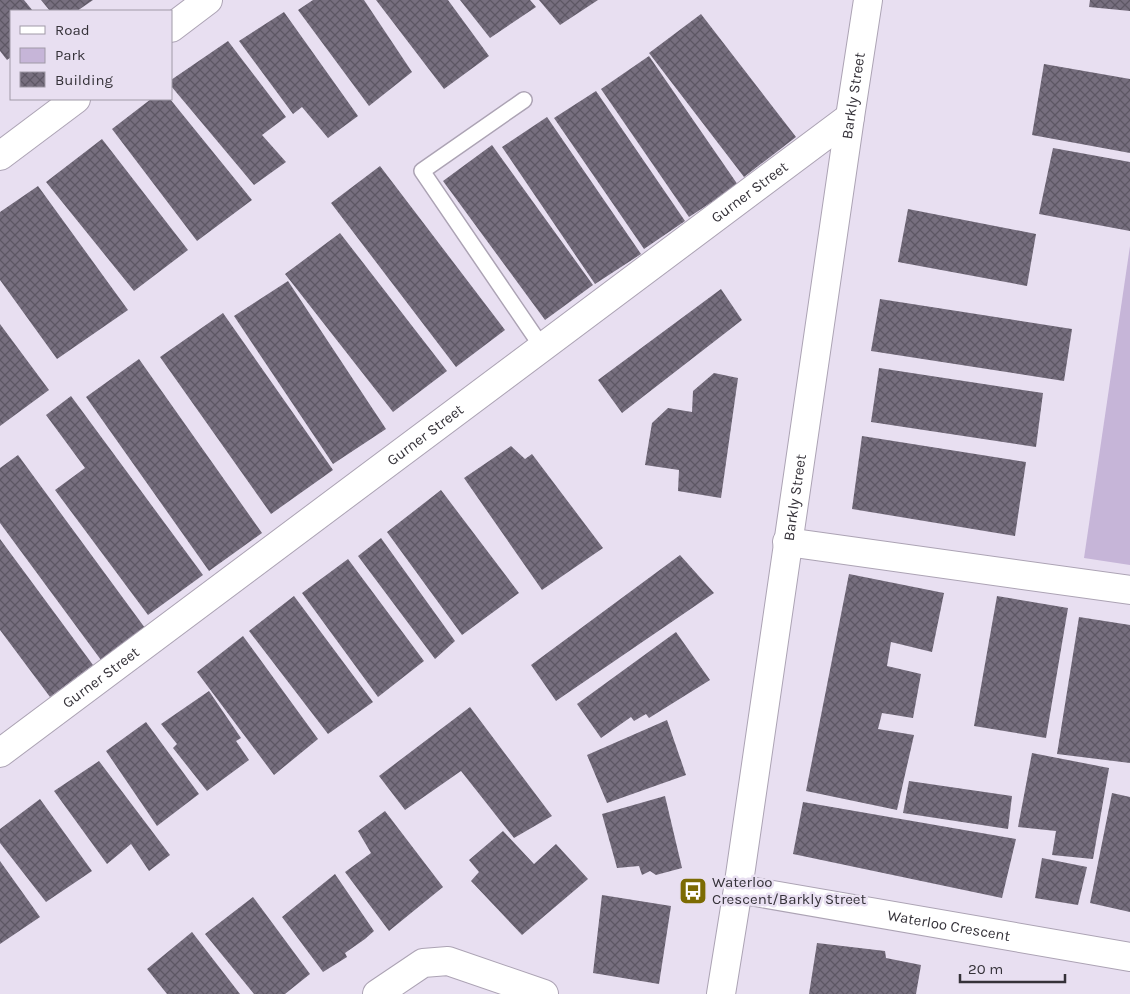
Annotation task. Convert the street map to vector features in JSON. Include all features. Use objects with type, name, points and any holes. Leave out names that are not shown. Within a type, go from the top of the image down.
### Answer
[{"type":"street","points":[[172,27],[208,0]]},
{"type":"street","name":"Barkly Street","points":[[721,994],[868,0]]},
{"type":"street","points":[[0,156],[75,100]]},
{"type":"street","name":"Gurner Street","points":[[0,753],[850,117]]},
{"type":"street","points":[[787,542],[1130,590]]},
{"type":"street","name":"Waterloo Crescent","points":[[738,889],[1130,957]]},
{"type":"street","points":[[377,994],[423,962],[448,961],[544,994]]},
{"type":"lane","points":[[524,100],[422,170],[542,347]]},
{"type":"green space","points":[[1130,246],[1130,565],[1084,558]]},
{"type":"building","points":[[0,0],[24,0],[32,10],[10,10],[10,58],[7,60],[0,51]]},
{"type":"building","points":[[41,0],[93,0],[78,10],[49,10]]},
{"type":"building","points":[[313,0],[364,0],[412,72],[369,106],[298,10]]},
{"type":"building","points":[[376,0],[448,0],[489,56],[444,89]]},
{"type":"building","points":[[460,0],[530,0],[536,7],[490,38]]},
{"type":"building","points":[[539,0],[598,0],[560,25]]},
{"type":"building","points":[[1090,0],[1130,0],[1130,11],[1089,7]]},
{"type":"building","points":[[284,12],[358,116],[328,138],[302,107],[293,114],[239,41]]},
{"type":"building","points":[[701,14],[796,137],[744,177],[649,53]]},
{"type":"building","points":[[228,41],[286,117],[262,135],[286,162],[254,185],[172,87],[172,79]]},
{"type":"building","points":[[649,56],[738,185],[689,217],[601,89]]},
{"type":"building","points":[[1044,64],[1130,79],[1130,153],[1032,135]]},
{"type":"building","points":[[596,91],[685,221],[644,249],[554,118]]},
{"type":"building","points":[[150,100],[171,100],[252,200],[197,241],[112,129]]},
{"type":"building","points":[[547,117],[641,254],[595,284],[502,147]]},
{"type":"building","points":[[102,139],[188,250],[134,291],[46,182]]},
{"type":"building","points":[[492,145],[593,285],[545,320],[443,181]]},
{"type":"building","points":[[1053,148],[1130,162],[1130,231],[1039,214]]},
{"type":"building","points":[[380,166],[505,330],[456,367],[331,203]]},
{"type":"building","points":[[38,186],[128,310],[57,359],[0,280],[0,212]]},
{"type":"building","points":[[908,209],[1036,234],[1027,286],[898,262]]},
{"type":"building","points":[[340,233],[447,371],[393,412],[285,274]]},
{"type":"building","points":[[288,281],[386,429],[333,464],[234,316]]},
{"type":"building","points":[[721,289],[742,320],[622,413],[598,380]]},
{"type":"building","points":[[880,299],[1072,329],[1064,381],[871,351]]},
{"type":"building","points":[[223,313],[333,470],[271,514],[160,357]]},
{"type":"building","points":[[0,324],[49,390],[0,426]]},
{"type":"building","points":[[139,359],[262,533],[209,571],[86,397]]},
{"type":"building","points":[[879,368],[1043,393],[1036,447],[871,422]]},
{"type":"building","points":[[714,373],[738,378],[721,498],[678,491],[679,470],[645,465],[652,423],[668,408],[692,412],[693,391]]},
{"type":"building","points":[[71,396],[203,575],[148,615],[55,490],[85,468],[46,415]]},
{"type":"building","points":[[862,436],[1026,462],[1015,536],[852,509]]},
{"type":"building","points":[[511,446],[525,459],[532,454],[603,548],[542,590],[464,478]]},
{"type":"building","points":[[18,455],[145,628],[101,660],[0,523],[0,468]]},
{"type":"building","points":[[441,490],[519,593],[462,635],[387,532]]},
{"type":"building","points":[[381,538],[455,641],[435,659],[358,556]]},
{"type":"building","points":[[0,539],[93,665],[50,697],[0,630]]},
{"type":"building","points":[[680,555],[714,593],[556,701],[531,665]]},
{"type":"building","points":[[348,559],[424,661],[378,697],[302,593]]},
{"type":"building","points":[[849,574],[944,593],[932,652],[891,642],[887,666],[921,674],[913,718],[882,713],[878,729],[914,735],[897,810],[806,791]]},
{"type":"building","points":[[294,596],[373,702],[328,734],[249,631]]},
{"type":"building","points":[[997,596],[1068,608],[1046,738],[974,726]]},
{"type":"building","points":[[1079,617],[1130,625],[1130,763],[1057,754]]},
{"type":"building","points":[[676,632],[710,680],[649,718],[646,714],[634,721],[631,717],[601,738],[577,704]]},
{"type":"building","points":[[243,636],[318,739],[274,775],[197,672]]},
{"type":"building","points":[[209,691],[241,738],[236,741],[249,760],[207,791],[173,748],[177,744],[161,724]]},
{"type":"building","points":[[470,707],[552,816],[514,838],[461,771],[405,810],[379,776]]},
{"type":"building","points":[[667,720],[686,775],[607,803],[587,755]]},
{"type":"building","points":[[146,722],[199,794],[157,826],[106,751]]},
{"type":"building","points":[[1032,753],[1109,768],[1093,859],[1052,855],[1056,831],[1018,827]]},
{"type":"building","points":[[99,761],[170,855],[149,871],[131,844],[107,864],[54,791]]},
{"type":"building","points":[[909,781],[1012,796],[1008,829],[903,813]]},
{"type":"building","points":[[1112,793],[1130,797],[1130,912],[1090,903]]},
{"type":"building","points":[[665,796],[682,868],[656,875],[650,871],[642,875],[639,866],[617,868],[602,814]]},
{"type":"building","points":[[40,799],[92,871],[46,902],[0,843],[0,829]]},
{"type":"building","points":[[803,802],[1016,839],[1002,898],[793,854]]},
{"type":"building","points":[[385,811],[443,887],[389,931],[345,872],[371,853],[358,831]]},
{"type":"building","points":[[503,831],[534,864],[556,844],[588,879],[522,935],[471,881],[479,872],[469,860]]},
{"type":"building","points":[[1042,858],[1087,867],[1078,905],[1035,898]]},
{"type":"building","points":[[0,861],[40,917],[0,944]]},
{"type":"building","points":[[335,874],[374,931],[345,953],[347,957],[323,972],[282,917]]},
{"type":"building","points":[[602,895],[671,906],[659,984],[593,973]]},
{"type":"building","points":[[253,897],[310,974],[285,994],[254,994],[205,934]]},
{"type":"building","points":[[192,932],[240,994],[167,994],[147,969]]},
{"type":"building","points":[[817,943],[885,951],[886,958],[921,965],[916,994],[809,994]]},
{"type":"place","name":"Waterloo Crescent/Barkly Street","points":[[693,891]]}]
